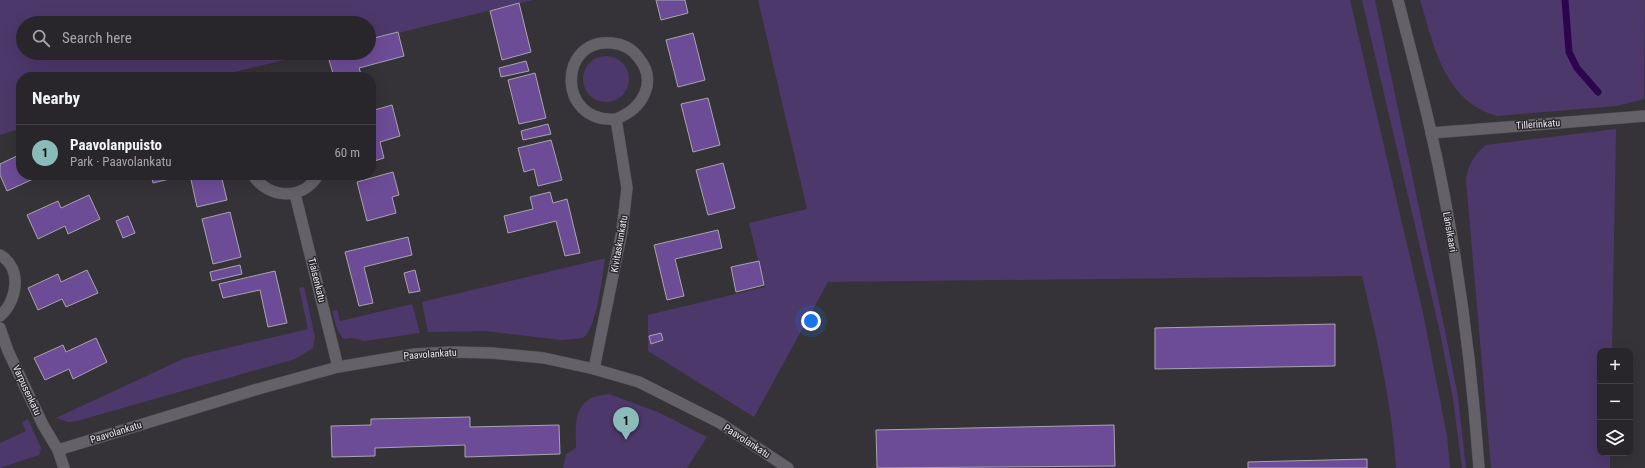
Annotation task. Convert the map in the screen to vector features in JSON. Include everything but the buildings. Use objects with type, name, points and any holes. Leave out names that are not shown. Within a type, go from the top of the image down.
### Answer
[{"type":"street","name":"Länsikaari","points":[[1398,0],[1431,133],[1462,303],[1474,406],[1479,468]]},
{"type":"street","points":[[606,42],[619,43],[634,52],[643,62],[647,81],[645,94],[638,105],[628,114],[616,119],[607,120],[594,116],[580,107],[573,95],[570,77],[574,64],[583,52],[594,45],[606,42]]},
{"type":"street","name":"Tillerinkatu","points":[[1431,133],[1645,116]]},
{"type":"street","name":"Kivitaskunkatu","points":[[594,369],[622,231],[627,188],[616,119]]},
{"type":"street","points":[[256,180],[271,192],[284,194],[295,194],[305,189],[315,180]]},
{"type":"street","name":"Tiaisenkatu","points":[[295,194],[338,367]]},
{"type":"street","points":[[0,255],[11,267],[16,286],[13,299],[7,310],[0,316]]},
{"type":"street","name":"Varpusenkatu","points":[[0,328],[8,351],[43,425],[58,450],[64,468]]},
{"type":"street","name":"Paavolankatu","points":[[58,450],[251,391],[338,367],[415,354],[451,352],[492,353],[544,358],[594,369],[639,382],[720,423],[788,468],[780,461]]},
{"type":"shaded area","points":[[0,0],[533,0],[376,38],[376,16],[16,16],[16,60],[285,60],[234,72],[16,72],[16,130],[0,135]]},
{"type":"shaded area","points":[[758,0],[1350,0],[1423,313],[1447,436],[1450,468],[1396,468],[1387,395],[1362,276],[828,282],[754,417],[648,351],[648,315],[765,287],[749,223],[807,209]]},
{"type":"shaded area","points":[[1362,0],[1375,0],[1458,397],[1466,468],[1462,468],[1453,399],[1440,332]]},
{"type":"shaded area","points":[[1420,0],[1645,0],[1644,99],[1616,106],[1497,116],[1479,109],[1465,98],[1453,85],[1444,70],[1430,35]]},
{"type":"shaded area","points":[[606,56],[619,60],[625,66],[629,79],[625,92],[619,98],[606,102],[593,98],[587,92],[583,79],[587,66],[593,60]]},
{"type":"shaded area","points":[[1616,129],[1612,348],[1597,348],[1597,456],[1610,456],[1610,468],[1491,468],[1466,180],[1470,165],[1478,153],[1486,145]]},
{"type":"shaded area","points":[[605,259],[595,313],[592,324],[583,338],[561,340],[486,331],[428,332],[422,302]]},
{"type":"shaded area","points":[[304,287],[315,337],[313,348],[295,359],[77,421],[68,422],[56,418],[185,358],[308,329],[299,288]]},
{"type":"shaded area","points":[[412,304],[420,333],[364,341],[353,338],[343,339],[337,329],[332,311],[337,310],[340,321]]},
{"type":"shaded area","points":[[609,394],[660,413],[707,437],[687,468],[563,468],[566,454],[576,448],[576,422],[583,405],[590,399]]},
{"type":"shaded area","points":[[28,419],[41,448],[39,455],[0,468],[0,443],[26,431],[22,422]]},
{"type":"waterway","points":[[1565,0],[1569,52],[1577,68],[1598,92]]},
{"type":"place","name":"Paavolanpuisto","points":[[626,440]]}]
